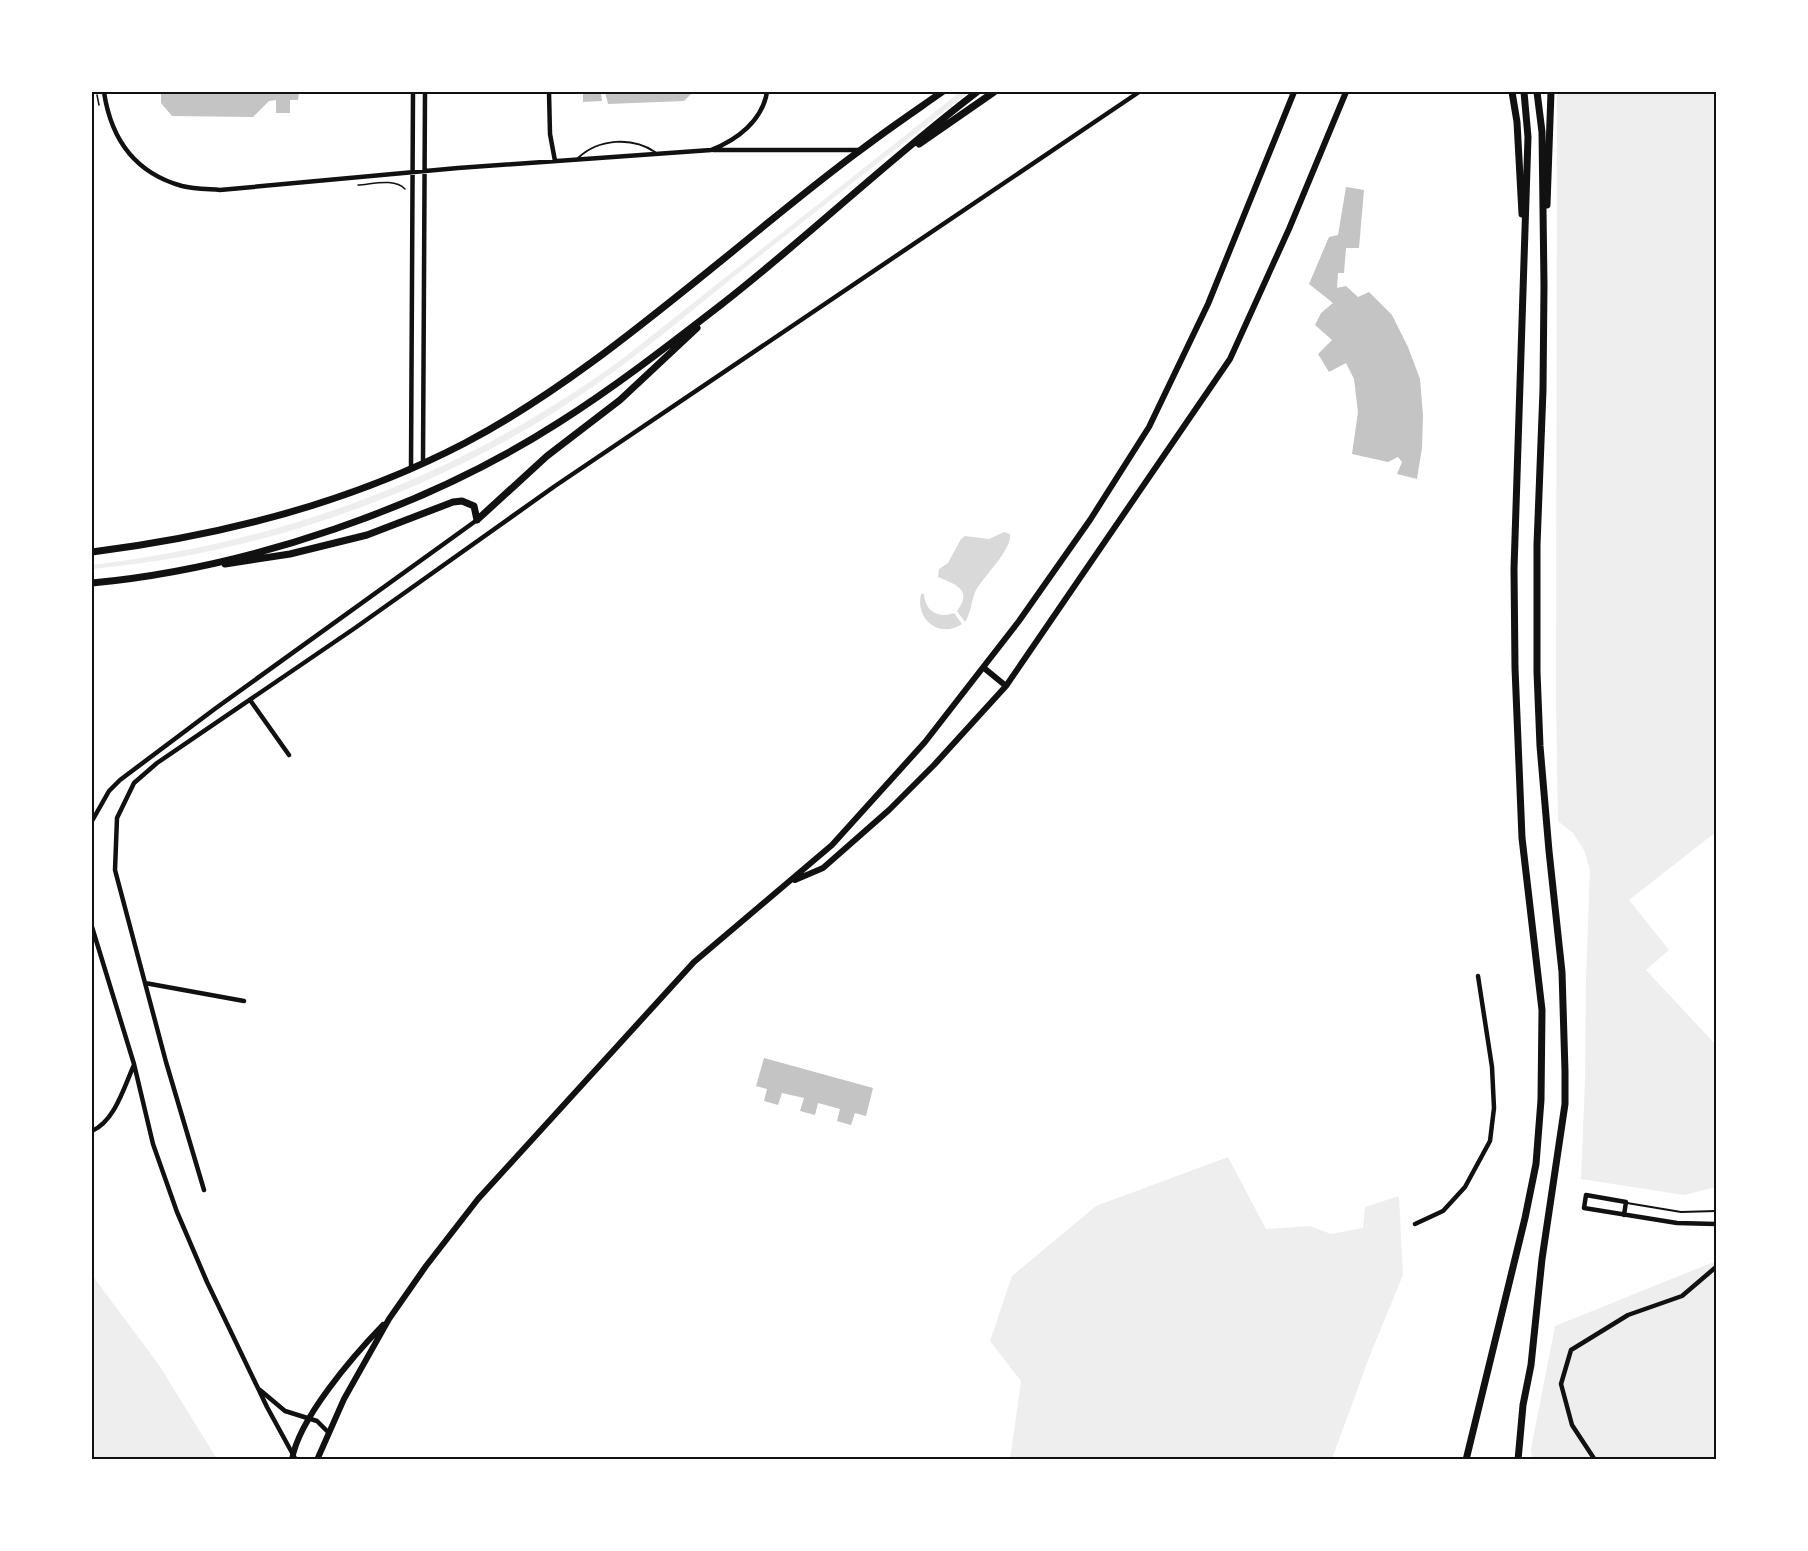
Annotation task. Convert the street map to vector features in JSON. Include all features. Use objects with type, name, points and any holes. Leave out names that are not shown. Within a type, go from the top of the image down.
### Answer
[{"type":"main road","points":[[92,551],[218,530],[284,513],[350,493],[467,442],[588,365],[861,150],[942,92]]},
{"type":"main road","points":[[477,520],[547,456],[620,400],[723,303],[977,92]]},
{"type":"main road","points":[[885,167],[994,92]]},
{"type":"main road","points":[[317,1460],[344,1399],[389,1319],[426,1266],[478,1199],[694,962],[832,845],[872,802],[984,668],[1090,520],[1149,427],[1208,304],[1294,92]]},
{"type":"main road","points":[[788,883],[823,868],[838,857],[907,793],[1006,686],[1230,359],[1289,229],[1346,92]]},
{"type":"main road","points":[[1512,92],[1517,122],[1525,269]]},
{"type":"main road","points":[[1466,1460],[1525,1218],[1536,1164],[1541,1100],[1542,1010],[1522,838],[1515,668],[1514,569],[1528,137],[1524,92]]},
{"type":"main road","points":[[1518,1460],[1523,1405],[1531,1365],[1542,1259],[1565,1093],[1562,972],[1548,851],[1537,672],[1537,545],[1544,390],[1544,285],[1542,132],[1537,92]]},
{"type":"main road","points":[[1544,285],[1551,92]]},
{"type":"main road","points":[[180,571],[315,535],[366,518],[469,473],[540,434],[577,410],[723,303]]},
{"type":"main road","points":[[92,583],[180,571],[325,546],[381,531],[453,502],[469,502],[476,510],[477,520]]},
{"type":"main road","points":[[984,668],[1006,686]]},
{"type":"main road","points":[[294,1458],[310,1419],[342,1371],[389,1319]]},
{"type":"street","points":[[104,92],[109,116],[117,137],[128,154],[144,168],[162,179],[184,187],[220,190],[412,172],[711,150],[861,150]]},
{"type":"street","points":[[411,468],[413,92]]},
{"type":"street","points":[[423,462],[425,92]]},
{"type":"street","points":[[549,92],[550,134],[555,161]]},
{"type":"street","points":[[711,150],[731,142],[753,122],[766,100],[767,92]]},
{"type":"street","points":[[204,1190],[166,1062],[115,870],[117,818],[134,783],[157,764],[555,486],[1139,92]]},
{"type":"street","points":[[92,821],[109,791],[120,780],[477,520]]},
{"type":"street","points":[[250,700],[289,755]]},
{"type":"street","points":[[92,927],[134,1064],[153,1144],[177,1212],[207,1282],[294,1458]]},
{"type":"street","points":[[1414,1224],[1443,1211],[1466,1187],[1490,1141],[1494,1108],[1492,1067],[1478,976]]},
{"type":"street","points":[[146,983],[244,1001]]},
{"type":"street","points":[[92,1131],[101,1127],[117,1104],[134,1064]]},
{"type":"street","points":[[1624,1215],[1626,1203],[1586,1195],[1584,1208],[1624,1215],[1677,1223],[1716,1224]]},
{"type":"street","points":[[1595,1460],[1572,1425],[1561,1384],[1571,1350],[1628,1315],[1682,1296],[1716,1267]]},
{"type":"street","points":[[258,1388],[285,1411],[310,1419],[322,1425],[329,1433]]},
{"type":"lane","points":[[575,160],[588,148],[599,144],[638,143],[657,154]]},
{"type":"lane","points":[[1626,1203],[1681,1212],[1716,1211]]},
{"type":"path","points":[[97,92],[99,106]]},
{"type":"path","points":[[359,185],[394,182],[404,187],[406,193]]},
{"type":"shaded area","points":[[960,92],[969,92],[636,355],[587,391],[507,440],[452,469],[395,494],[276,535],[215,550],[92,569],[92,565],[164,554],[234,539],[303,520],[370,497],[435,469],[499,437],[561,401],[621,360]]},
{"type":"shaded area","points":[[1557,92],[1716,92],[1716,832],[1629,900],[1669,950],[1646,970],[1716,1045],[1716,1187],[1684,1195],[1581,1179],[1590,870],[1584,850],[1573,833],[1558,821],[1556,700]]},
{"type":"shaded area","points":[[1004,532],[1010,534],[1007,548],[976,590],[965,622],[957,611],[962,604],[963,592],[956,585],[938,577],[939,569],[948,563],[965,536],[989,539]]},
{"type":"shaded area","points":[[921,594],[924,594],[927,605],[933,612],[943,615],[954,613],[962,624],[945,629],[931,624],[922,612]]},
{"type":"shaded area","points":[[1228,1157],[1266,1229],[1310,1226],[1331,1234],[1363,1228],[1365,1207],[1399,1196],[1403,1275],[1370,1355],[1332,1459],[1010,1459],[1021,1381],[990,1341],[1012,1276],[1096,1206]]},
{"type":"shaded area","points":[[1716,1261],[1716,1459],[1532,1460],[1531,1449],[1555,1326]]},
{"type":"shaded area","points":[[92,1275],[159,1365],[217,1459],[92,1459]]},
{"type":"building","points":[[161,92],[299,92],[298,100],[290,100],[290,113],[276,113],[276,100],[269,101],[253,117],[172,116],[161,103]]},
{"type":"building","points":[[583,92],[601,92],[602,101],[583,102]]},
{"type":"building","points":[[605,92],[693,92],[684,101],[608,104]]},
{"type":"building","points":[[1346,187],[1364,190],[1359,248],[1346,248],[1344,273],[1338,273],[1337,288],[1346,286],[1358,297],[1369,292],[1392,315],[1408,347],[1420,379],[1423,415],[1422,448],[1417,479],[1397,474],[1402,462],[1398,457],[1388,462],[1352,454],[1358,412],[1354,379],[1346,363],[1329,372],[1318,354],[1332,340],[1315,325],[1321,313],[1333,303],[1309,284],[1329,237],[1338,235]]},
{"type":"building","points":[[764,1058],[873,1088],[866,1116],[855,1113],[851,1125],[837,1121],[840,1109],[818,1103],[815,1115],[800,1111],[804,1098],[782,1093],[778,1105],[764,1101],[767,1089],[756,1086]]}]
